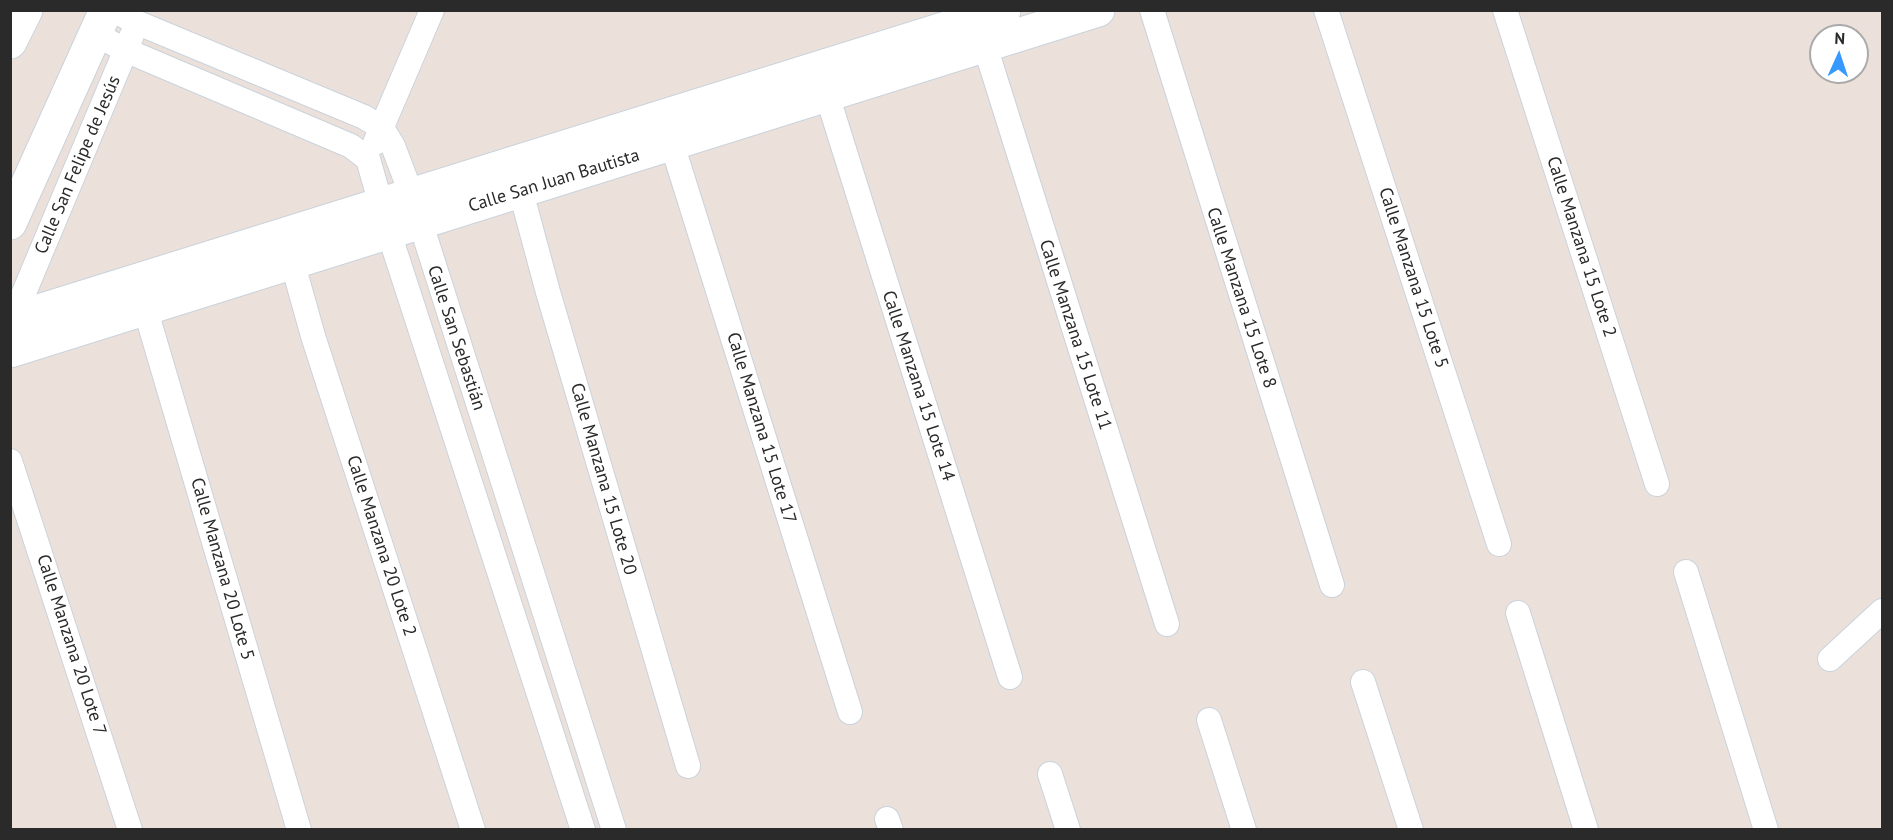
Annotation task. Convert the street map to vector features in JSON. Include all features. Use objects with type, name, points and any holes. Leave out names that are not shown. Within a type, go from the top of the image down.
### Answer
[{"type":"main road","points":[[10,42],[26,10]]},
{"type":"main road","name":"Calle San Juan Bautista","points":[[11,329],[416,210],[1004,10]]},
{"type":"main road","name":"Calle San Juan Bautista","points":[[416,210],[521,192],[1098,10]]},
{"type":"main road","name":"Calle San Felipe de Jesús","points":[[10,223],[104,18]]},
{"type":"main road","name":"Calle San Juan Bautista","points":[[11,329],[145,308],[292,261],[385,219]]},
{"type":"street","points":[[104,18],[125,50],[351,146],[369,159],[432,10]]},
{"type":"street","name":"Calle Manzana 15 Lote 8","points":[[1152,10],[1332,585]]},
{"type":"street","name":"Calle Manzana 15 Lote 5","points":[[1326,10],[1499,544]]},
{"type":"street","name":"Calle Manzana 15 Lote 2","points":[[1505,10],[1657,484]]},
{"type":"street","points":[[104,18],[140,17],[364,117],[382,128]]},
{"type":"street","name":"Calle San Felipe de Jesús","points":[[11,329],[140,17]]},
{"type":"street","name":"Calle Manzana 15 Lote 11","points":[[985,46],[1167,624]]},
{"type":"street","name":"Calle Manzana 15 Lote 14","points":[[827,96],[1010,677]]},
{"type":"street","name":"Calle San Sebastián","points":[[382,128],[393,146],[416,210],[614,830]]},
{"type":"street","name":"Calle Manzana 15 Lote 17","points":[[672,144],[850,712]]},
{"type":"street","name":"Calle San Sebastián","points":[[369,159],[385,219],[583,830]]},
{"type":"street","name":"Calle Manzana 15 Lote 20","points":[[521,192],[548,292],[688,766]]},
{"type":"street","name":"Calle Manzana 20 Lote 2","points":[[292,261],[473,830]]},
{"type":"street","name":"Calle Manzana 20 Lote 5","points":[[145,308],[299,830]]},
{"type":"street","name":"Calle Manzana 20 Lote 7","points":[[10,461],[130,830]]},
{"type":"street","points":[[1686,572],[1766,830]]},
{"type":"street","points":[[1830,659],[1882,611]]},
{"type":"street","points":[[1518,613],[1586,830]]},
{"type":"street","points":[[1363,682],[1411,830]]},
{"type":"street","points":[[1209,720],[1244,830]]},
{"type":"street","points":[[1050,774],[1068,830]]}]
